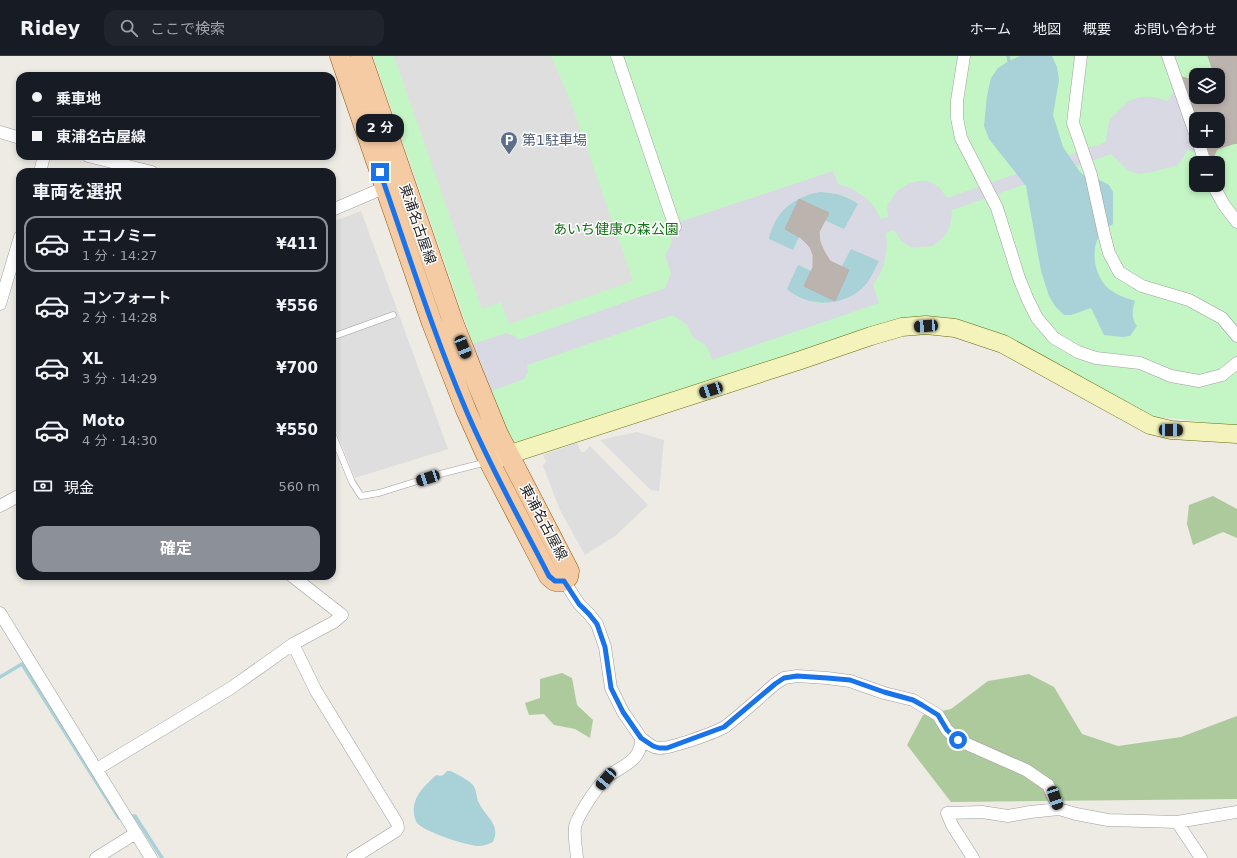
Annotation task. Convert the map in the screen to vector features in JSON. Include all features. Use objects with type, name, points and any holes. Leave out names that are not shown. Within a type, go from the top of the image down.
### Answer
[{"type":"main road","name":"東浦名古屋線","points":[[340,56],[447,363],[466,410],[489,461],[549,576],[555,581],[564,581],[568,577],[569,571],[498,434],[453,322],[361,56]]},
{"type":"street","points":[[617,56],[675,227]]},
{"type":"street","points":[[964,56],[957,101],[957,118],[961,138],[997,208],[1019,278],[1028,300],[1037,318],[1054,338],[1078,352],[1096,358],[1140,363],[1171,376],[1199,381],[1222,375],[1237,363]]},
{"type":"street","points":[[1080,56],[1073,123],[1091,175],[1109,252],[1119,272],[1142,286],[1189,300],[1222,318],[1237,336]]},
{"type":"street","points":[[1168,56],[1189,116]]},
{"type":"street","points":[[0,132],[16,137]]},
{"type":"street","points":[[104,160],[136,168]]},
{"type":"street","points":[[336,208],[386,187]]},
{"type":"street","points":[[1217,192],[1224,205],[1237,222]]},
{"type":"street","points":[[0,304],[16,250]]},
{"type":"street","points":[[489,461],[793,363],[871,336],[902,327],[926,326],[955,328],[1003,344],[1150,425],[1171,430],[1237,434]]},
{"type":"street","points":[[0,506],[16,497]]},
{"type":"street","points":[[97,769],[231,688],[293,644],[334,622],[342,616],[297,580]]},
{"type":"street","points":[[564,581],[579,604],[597,624],[605,647],[611,688],[623,712],[641,738],[653,746],[667,748],[724,727],[784,678],[797,676],[850,680],[913,700],[922,705],[938,715],[947,730],[958,740],[1026,770],[1048,786],[1058,809]]},
{"type":"street","points":[[0,613],[152,858]]},
{"type":"street","points":[[293,644],[316,691],[397,823],[398,828],[396,831],[353,858]]},
{"type":"street","points":[[577,858],[575,826],[585,807],[595,791],[606,779],[637,755],[642,746],[641,738]]},
{"type":"street","points":[[973,858],[952,825],[947,813],[982,812],[1008,816],[1058,809],[1108,820],[1177,822],[1237,812]]},
{"type":"street","points":[[1177,822],[1201,858]]},
{"type":"street","points":[[96,858],[136,833]]},
{"type":"lane","points":[[336,335],[393,315]]},
{"type":"lane","points":[[336,443],[352,482],[361,496],[379,493],[440,474],[489,461]]},
{"type":"green space","name":"あいち健康の森公園","points":[[373,56],[1237,56],[1237,425],[1150,417],[971,325],[951,318],[872,327],[534,439],[514,442],[503,430]]},
{"type":"green space","points":[[1213,496],[1237,509],[1237,538],[1223,532],[1193,545],[1187,524],[1189,505]]},
{"type":"green space","points":[[562,673],[572,678],[577,705],[593,720],[590,738],[575,729],[554,725],[544,714],[529,715],[525,703],[540,698],[540,679]]},
{"type":"green space","points":[[1029,674],[1054,687],[1082,734],[1118,746],[1181,737],[1237,716],[1237,799],[951,802],[907,745],[923,715],[951,709],[988,681]]},
{"type":"shaded area","name":"第1駐車場","points":[[394,56],[551,56],[569,97],[633,281],[509,324],[501,302],[482,309]]},
{"type":"shaded area","points":[[1182,77],[1189,97],[1189,104],[1192,104],[1194,112],[1189,112],[1189,148],[1208,148],[1211,156],[1203,156],[1187,149],[1178,165],[1140,174],[1129,171],[1111,154],[952,210],[948,231],[942,239],[933,246],[911,247],[901,241],[894,230],[886,233],[887,245],[884,265],[873,285],[879,303],[712,360],[706,345],[693,338],[687,325],[673,315],[527,365],[528,372],[524,379],[489,392],[473,344],[506,333],[515,336],[518,340],[665,288],[671,273],[665,255],[672,242],[667,226],[833,171],[838,184],[851,188],[866,198],[872,204],[881,219],[888,217],[887,206],[898,190],[908,184],[918,181],[928,181],[939,187],[947,198],[1106,142],[1110,119],[1128,101],[1141,97],[1154,97],[1168,101]],"holes":[[[820,192],[832,193],[847,197],[844,229],[825,221],[819,232],[820,242],[830,261],[842,267],[851,250],[878,261],[873,273],[824,304],[797,297],[798,265],[811,271],[814,261],[810,247],[801,238],[799,237],[793,250],[787,206],[806,196]]]},
{"type":"shaded area","points":[[361,211],[448,449],[355,478],[336,430],[336,220]]},
{"type":"shaded area","points":[[637,432],[664,440],[659,491],[651,490],[600,440]]},
{"type":"shaded area","points":[[577,443],[581,452],[584,452],[590,446],[648,505],[615,536],[585,555],[560,510],[543,466],[546,462],[543,455]]},
{"type":"water","points":[[1020,56],[1052,56],[1057,67],[1059,80],[1053,115],[1063,147],[1080,172],[1086,177],[1096,178],[1109,185],[1113,192],[1113,224],[1100,234],[1096,242],[1095,264],[1100,278],[1109,289],[1118,295],[1135,301],[1133,314],[1137,326],[1130,336],[1122,337],[1104,335],[1091,308],[1071,315],[1064,315],[1055,306],[1049,296],[1041,271],[1026,186],[989,139],[984,126],[987,96],[991,78],[998,68]]},
{"type":"water","points":[[820,192],[840,195],[849,198],[858,204],[844,229],[810,214],[793,250],[769,239],[776,221],[787,207],[801,198]]},
{"type":"water","points":[[851,249],[879,261],[867,283],[850,297],[839,301],[817,302],[806,300],[787,289],[798,265],[834,281]]},
{"type":"water","points":[[447,771],[451,771],[473,785],[479,803],[494,826],[495,836],[493,842],[480,846],[464,843],[436,834],[421,827],[417,823],[414,815],[414,808],[417,797],[424,787],[436,775],[443,775]]},
{"type":"building","points":[[1208,56],[1237,56],[1237,144],[1225,146],[1225,112],[1194,112],[1192,104],[1225,104],[1225,68],[1212,68]]},
{"type":"building","points":[[1182,77],[1189,79],[1189,97]]},
{"type":"building","points":[[1208,148],[1220,148],[1217,149],[1214,156],[1211,156]]},
{"type":"building","points":[[799,199],[829,213],[819,232],[820,242],[830,261],[849,270],[835,301],[804,286],[813,267],[813,255],[810,247],[801,238],[785,229]]},
{"type":"waterway","points":[[1008,56],[1009,61]]},
{"type":"waterway","points":[[0,677],[22,664],[119,818],[135,816],[162,858]]},
{"type":"place","name":"第1駐車場","points":[[509,155]]},
{"type":"route","points":[[380,172],[447,363],[489,461],[549,576],[555,581],[564,581],[579,604],[597,624],[605,647],[611,688],[623,712],[637,730],[641,738],[653,746],[667,748],[713,732],[724,727],[784,678],[797,676],[850,680],[913,700],[938,715],[947,730],[958,740]]}]
